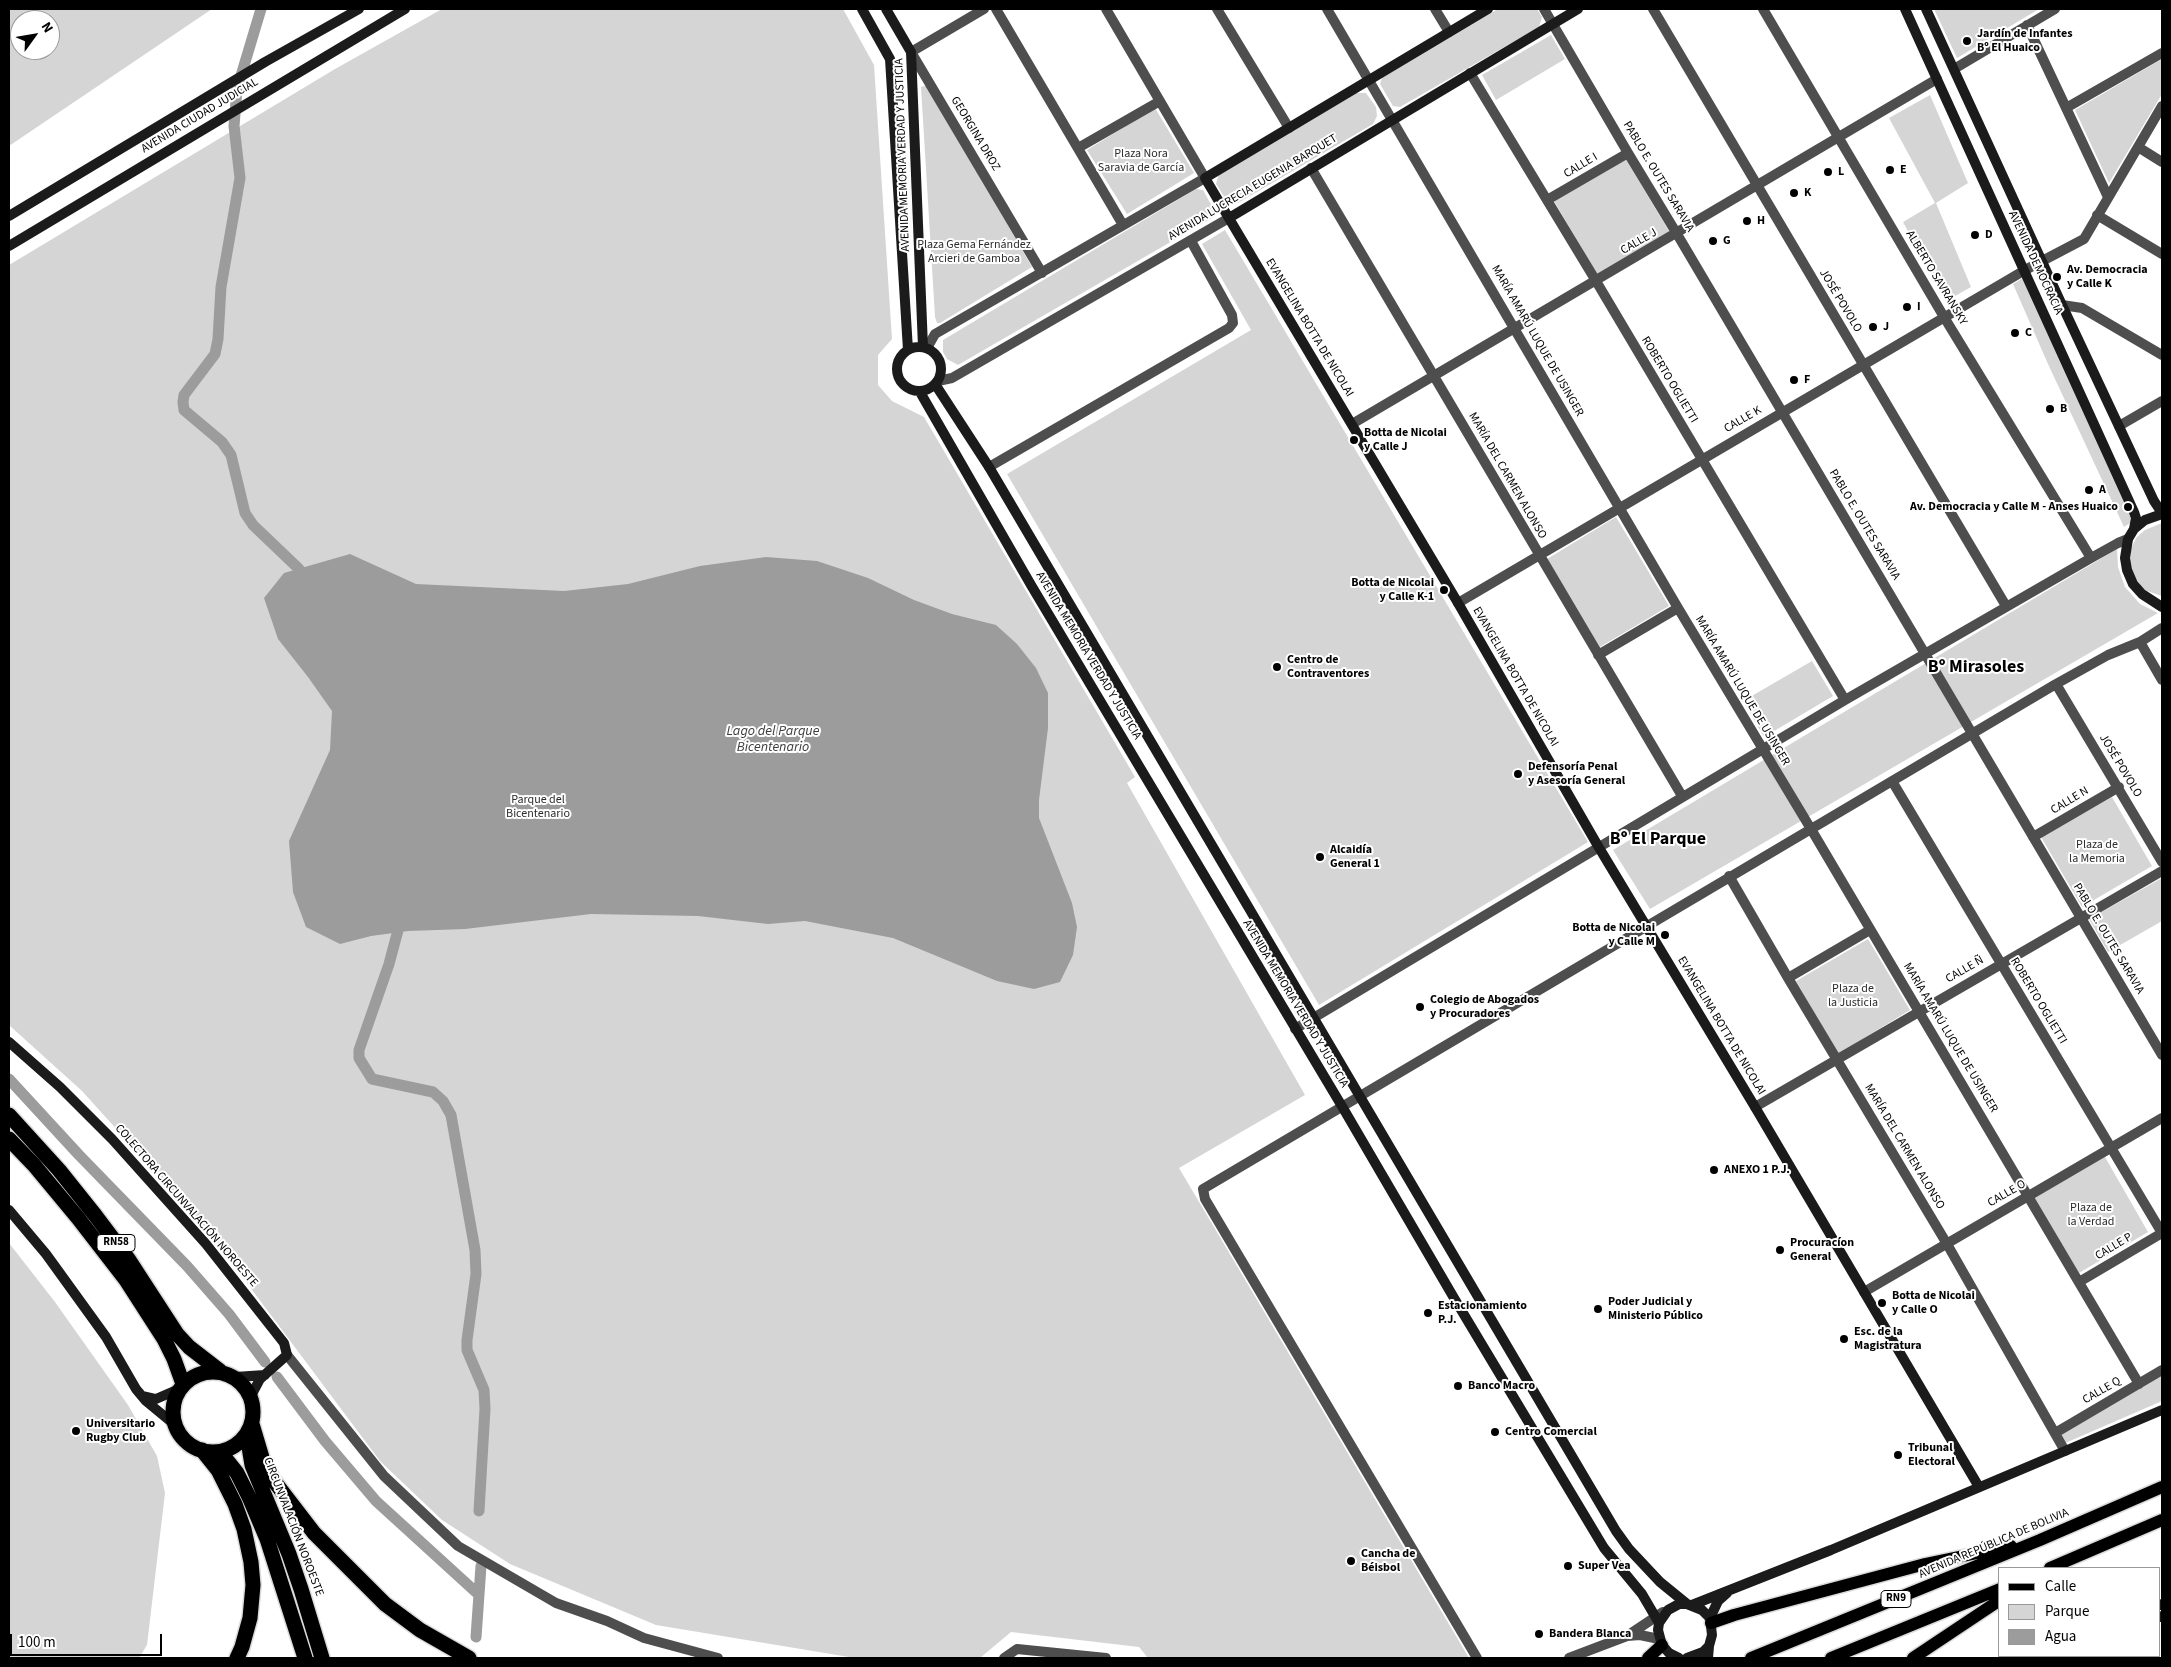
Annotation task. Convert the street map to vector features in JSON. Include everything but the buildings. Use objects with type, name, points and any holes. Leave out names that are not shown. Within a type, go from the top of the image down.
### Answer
[{"type":"highway","name":"RN58","points":[[9,1115],[59,1170],[95,1215],[129,1260],[178,1334],[189,1347],[220,1371],[236,1378],[250,1396]]},
{"type":"highway","name":"RN58","points":[[9,1139],[34,1165],[78,1218],[126,1280],[174,1358],[181,1386]]},
{"type":"highway","points":[[220,1371],[206,1371],[194,1376],[181,1386],[174,1400],[173,1413],[175,1425],[186,1441],[229,1462],[237,1473],[270,1548],[305,1658]]},
{"type":"highway","points":[[209,1451],[236,1445],[250,1429],[254,1414],[250,1396]]},
{"type":"highway","points":[[250,1429],[274,1482],[285,1498],[328,1547],[385,1604],[420,1630],[469,1658]]},
{"type":"highway","name":"CIRCUNVALACIÓN NOROESTE","points":[[250,1429],[252,1465],[289,1554],[322,1658]]},
{"type":"highway","points":[[209,1451],[236,1504],[251,1562],[253,1586],[250,1618],[237,1658]]},
{"type":"main road","name":"AVENIDA REPÚBLICA DE BOLIVIA","points":[[1752,1658],[2040,1540],[2160,1488]]},
{"type":"main road","points":[[2054,1567],[2134,1532],[2162,1522]]},
{"type":"main road","points":[[1710,1621],[1925,1564],[2040,1540]]},
{"type":"main road","name":"RN9","points":[[1831,1658],[1998,1590]]},
{"type":"main road","points":[[1913,1658],[1998,1601]]},
{"type":"main road","points":[[1648,1658],[1660,1642]]},
{"type":"street","name":"AVENIDA CIUDAD JUDICIAL","points":[[9,216],[266,62],[359,9]]},
{"type":"street","name":"AVENIDA CIUDAD JUDICIAL","points":[[9,246],[260,94],[405,9]]},
{"type":"street","name":"AVENIDA MEMORIA VERDAD Y JUSTICIA","points":[[862,9],[890,59],[908,350],[898,360],[897,375],[906,387],[920,392],[1031,585],[1604,1548],[1642,1594],[1658,1619]]},
{"type":"street","name":"GEORGINA DROZ","points":[[886,9],[1042,272]]},
{"type":"street","points":[[911,52],[984,9]]},
{"type":"street","points":[[996,9],[1123,225]]},
{"type":"street","name":"EVANGELINA BOTTA DE NICOLAI","points":[[1106,9],[1458,603],[1598,846],[1755,1107],[1978,1488]]},
{"type":"street","points":[[1217,9],[1289,128]]},
{"type":"street","name":"MARÍA AMARÚ LUQUE DE USINGER","points":[[1327,9],[1678,608],[2139,1384]]},
{"type":"street","points":[[1435,9],[1449,32]]},
{"type":"street","points":[[925,348],[935,334],[1205,178],[1488,9]]},
{"type":"street","name":"PABLO E. OUTES SARAVIA","points":[[1544,9],[2162,1055]]},
{"type":"street","name":"AVENIDA LUCRECIA EUGENIA BARQUET","points":[[936,383],[952,378],[1191,241],[1578,9]]},
{"type":"street","name":"JOSÉ POVOLO","points":[[1653,9],[2006,606]]},
{"type":"street","name":"ALBERTO SAVRANSKY","points":[[1763,9],[1944,317],[2091,558]]},
{"type":"street","name":"AVENIDA DEMOCRACIA","points":[[1905,9],[2134,512],[2136,518],[2134,529]]},
{"type":"street","name":"AVENIDA DEMOCRACIA","points":[[1926,9],[2062,305],[2162,514]]},
{"type":"street","points":[[1954,69],[2055,9]]},
{"type":"street","points":[[2027,25],[2108,197]]},
{"type":"street","name":"AVENIDA MEMORIA VERDAD Y JUSTICIA","points":[[911,52],[925,348]]},
{"type":"street","points":[[2066,108],[2162,53]]},
{"type":"street","name":"ROBERTO OGLIETTI","points":[[1470,73],[1845,700]]},
{"type":"street","name":"CALLE J","points":[[1352,424],[1937,79]]},
{"type":"street","points":[[1078,148],[1160,101]]},
{"type":"street","name":"CALLE K","points":[[1458,603],[1863,364],[2042,260],[2084,239],[2162,106]]},
{"type":"street","points":[[2138,147],[2162,162]]},
{"type":"street","name":"CALLE I","points":[[1547,200],[1628,153]]},
{"type":"street","name":"MARÍA DEL CARMEN ALONSO","points":[[1310,168],[1682,796]]},
{"type":"street","points":[[2098,215],[2162,254]]},
{"type":"street","points":[[989,467],[1229,328],[1233,323],[1232,315],[1191,241]]},
{"type":"street","points":[[2062,305],[2082,308],[2162,355]]},
{"type":"street","points":[[908,350],[925,348],[935,354],[940,362],[941,372],[936,383],[931,388],[920,392]]},
{"type":"street","name":"AVENIDA MEMORIA VERDAD Y JUSTICIA","points":[[936,383],[989,467],[1362,1096],[1616,1531],[1629,1549],[1660,1582],[1690,1604]]},
{"type":"street","points":[[2119,426],[2162,401]]},
{"type":"street","points":[[2162,514],[2145,520],[2134,529],[2128,539],[2125,558],[2127,570],[2133,584],[2142,594],[2162,607]]},
{"type":"street","points":[[1295,1029],[1598,846],[1845,700],[2006,606],[2128,539]]},
{"type":"street","points":[[1598,655],[1678,608]]},
{"type":"street","points":[[1476,1658],[1205,1199],[1203,1189],[1343,1108],[1729,876],[1972,733],[2108,655],[2140,642],[2162,628]]},
{"type":"street","points":[[2140,642],[2162,680]]},
{"type":"street","name":"JOSÉ POVOLO","points":[[2056,684],[2162,862]]},
{"type":"street","name":"ROBERTO OGLIETTI","points":[[1892,781],[2162,1233]]},
{"type":"street","name":"CALLE N","points":[[2033,837],[2118,787]]},
{"type":"street","name":"CALLE Ñ","points":[[1755,1107],[2162,871]]},
{"type":"street","name":"MARÍA DEL CARMEN ALONSO","points":[[1729,876],[1947,1244],[2065,1450]]},
{"type":"street","points":[[1788,978],[1870,930]]},
{"type":"street","name":"COLECTORA CIRCUNVALACIÓN NOROESTE","points":[[9,1042],[60,1087],[160,1191],[259,1310],[284,1343],[287,1355]]},
{"type":"street","name":"CALLE O","points":[[1864,1292],[2162,1118]]},
{"type":"street","points":[[9,1210],[46,1254],[106,1337],[142,1396],[175,1425]]},
{"type":"street","name":"CALLE P","points":[[2079,1282],[2162,1233]]},
{"type":"street","points":[[250,1396],[260,1379],[287,1355],[384,1476],[458,1546],[556,1603],[607,1621],[644,1638],[718,1658]]},
{"type":"street","name":"CALLE Q","points":[[2055,1433],[2162,1370]]},
{"type":"street","points":[[236,1378],[265,1375]]},
{"type":"street","points":[[142,1396],[156,1399],[181,1386]]},
{"type":"street","points":[[1569,1658],[1627,1636],[1658,1619],[1668,1610],[1679,1604],[1690,1604],[1737,1587],[2162,1410]]},
{"type":"street","points":[[1710,1621],[1718,1601],[1737,1587]]},
{"type":"street","points":[[1690,1604],[1702,1610],[1710,1621],[1712,1635],[1708,1658]]},
{"type":"street","points":[[1658,1619],[1660,1642]]},
{"type":"street","points":[[1627,1636],[1640,1635],[1660,1642],[1669,1653],[1682,1658],[1703,1652],[1709,1646]]},
{"type":"street","points":[[1004,1658],[1017,1648],[1106,1658]]},
{"type":"green space","points":[[9,9],[212,9],[9,146]]},
{"type":"green space","name":"Parque del Bicentenario","points":[[442,9],[843,9],[874,65],[892,339],[878,355],[878,385],[892,401],[924,417],[1135,777],[1127,783],[1305,1095],[1179,1168],[1469,1658],[1148,1658],[1139,1647],[1011,1632],[980,1658],[855,1658],[656,1625],[510,1564],[442,1520],[380,1461],[205,1227],[82,1091],[9,1025],[9,265],[335,69]]},
{"type":"green space","points":[[1498,9],[1537,9],[1542,17],[1539,27],[1400,107],[1393,106],[1380,84],[1382,78]]},
{"type":"green space","name":"Jardín de Infantes Bº El Huaico","points":[[1934,9],[2039,9],[1957,58]]},
{"type":"green space","points":[[1551,35],[1565,59],[1496,100],[1482,75]]},
{"type":"green space","points":[[2162,59],[2162,94],[2109,183],[2075,110]]},
{"type":"green space","name":"Plaza Gema Fernández Arcieri de Gamboa","points":[[927,85],[1032,267],[940,323],[937,323],[935,317],[921,87]]},
{"type":"green space","points":[[1355,93],[1366,93],[1376,107],[1377,116],[1373,124],[1238,203],[1229,204],[1216,184],[1219,173]]},
{"type":"green space","points":[[1930,95],[1968,183],[1936,203],[1971,287],[1946,301],[1903,222],[1935,203],[1889,118]]},
{"type":"green space","name":"Plaza Nora Saravia de García","points":[[1155,108],[1194,173],[1127,214],[1087,150]]},
{"type":"green space","points":[[1626,159],[1670,233],[1598,276],[1554,201]]},
{"type":"green space","points":[[1196,189],[1203,190],[1214,210],[1212,218],[958,365],[947,359],[943,352],[943,340]]},
{"type":"green space","points":[[1225,230],[1588,842],[1319,1005],[1007,474],[1251,330],[1202,244]]},
{"type":"green space","points":[[2023,278],[2131,513],[2130,523],[2124,527],[2013,284]]},
{"type":"green space","points":[[1616,517],[1669,606],[1600,647],[1547,559]]},
{"type":"green space","points":[[2162,523],[2162,596],[2147,591],[2138,584],[2132,573],[2130,561],[2131,549],[2136,538],[2145,530]]},
{"type":"green space","points":[[2117,549],[2118,567],[2125,587],[2140,604],[2158,613],[1650,909],[1613,850]]},
{"type":"green space","points":[[1812,661],[1833,696],[1764,737],[1743,701]]},
{"type":"green space","name":"Plaza de la Memoria","points":[[2112,797],[2152,866],[2082,907],[2041,837]]},
{"type":"green space","points":[[2162,878],[2162,921],[2108,952],[2089,919]]},
{"type":"green space","name":"Plaza de la Justicia","points":[[1868,939],[1910,1010],[1838,1054],[1796,981]]},
{"type":"green space","name":"Plaza de la Verdad","points":[[2105,1157],[2148,1232],[2079,1273],[2034,1198]]},
{"type":"green space","name":"Universitario Rugby Club","points":[[9,1243],[55,1302],[128,1405],[157,1456],[165,1493],[147,1645],[139,1658],[9,1658]]},
{"type":"green space","points":[[2162,1375],[2162,1401],[2063,1444],[2058,1434]]},
{"type":"water","name":"Lago del Parque Bicentenario","points":[[350,554],[416,584],[564,591],[628,584],[700,566],[766,557],[817,561],[868,578],[914,600],[952,614],[996,625],[1017,644],[1036,668],[1048,693],[1048,728],[1039,800],[1039,818],[1072,903],[1077,927],[1073,955],[1060,982],[1034,989],[997,981],[893,938],[805,921],[768,924],[698,916],[591,914],[465,929],[408,931],[371,936],[340,944],[306,927],[293,892],[289,841],[330,750],[332,711],[278,639],[264,598],[284,573]]},
{"type":"waterway","points":[[261,9],[237,89],[234,126],[240,178],[221,287],[218,339],[215,354],[184,395],[183,402],[184,410],[222,442],[231,455],[245,513],[253,525],[307,579]]},
{"type":"waterway","points":[[401,919],[389,964],[359,1050],[359,1058],[372,1079],[433,1092],[443,1101],[451,1115],[475,1250],[476,1274],[467,1350],[484,1390],[485,1409],[479,1511]]},
{"type":"waterway","points":[[9,1079],[79,1155],[187,1266],[229,1314],[265,1362]]},
{"type":"waterway","points":[[277,1377],[325,1441],[376,1501],[478,1594]]},
{"type":"waterway","points":[[476,1637],[481,1566]]},
{"type":"place","name":"Jardín de Infantes Bº El Huaico","points":[[1967,41]]},
{"type":"place","name":"E","points":[[1890,170]]},
{"type":"place","name":"L","points":[[1828,172]]},
{"type":"place","name":"K","points":[[1794,193]]},
{"type":"place","name":"H","points":[[1747,221]]},
{"type":"place","name":"D","points":[[1975,235]]},
{"type":"place","name":"G","points":[[1713,241]]},
{"type":"place","name":"Av. Democracia y Calle K","points":[[2057,277]]},
{"type":"place","name":"I","points":[[1907,307]]},
{"type":"place","name":"J","points":[[1873,327]]},
{"type":"place","name":"C","points":[[2015,333]]},
{"type":"place","name":"F","points":[[1794,380]]},
{"type":"place","name":"B","points":[[2050,409]]},
{"type":"place","name":"Botta de Nicolai y Calle J","points":[[1354,440]]},
{"type":"place","name":"A","points":[[2089,490]]},
{"type":"place","name":"Av. Democracia y Calle M - Anses Huaico","points":[[2128,507]]},
{"type":"place","name":"Botta de Nicolai y Calle K-1","points":[[1444,590]]},
{"type":"place","name":"Centro de Contraventores","points":[[1277,667]]},
{"type":"place","name":"Defensoría Penal y Asesoría General","points":[[1518,774]]},
{"type":"place","name":"Alcaidía General 1","points":[[1320,857]]},
{"type":"place","name":"Botta de Nicolai y Calle M","points":[[1665,935]]},
{"type":"place","name":"Colegio de Abogados y Procuradores","points":[[1420,1007]]},
{"type":"place","name":"ANEXO 1 P.J.","points":[[1714,1170]]},
{"type":"place","name":"Procuracíon General","points":[[1780,1250]]},
{"type":"place","name":"Botta de Nicolai y Calle O","points":[[1882,1303]]},
{"type":"place","name":"Poder Judicial y Ministerio Público","points":[[1598,1309]]},
{"type":"place","name":"Estacionamiento P.J.","points":[[1428,1313]]},
{"type":"place","name":"Esc. de la Magistratura","points":[[1844,1339]]},
{"type":"place","name":"Banco Macro","points":[[1458,1386]]},
{"type":"place","name":"Universitario Rugby Club","points":[[76,1431]]},
{"type":"place","name":"Centro Comercial","points":[[1495,1432]]},
{"type":"place","name":"Tribunal Electoral","points":[[1898,1455]]},
{"type":"place","name":"Cancha de Béisbol","points":[[1351,1561]]},
{"type":"place","name":"Super Vea","points":[[1568,1566]]},
{"type":"place","name":"Bandera Blanca","points":[[1539,1634]]},
{"type":"district","name":"Bº Mirasoles","points":[[1976,668]]},
{"type":"district","name":"Bº El Parque","points":[[1658,840]]}]
